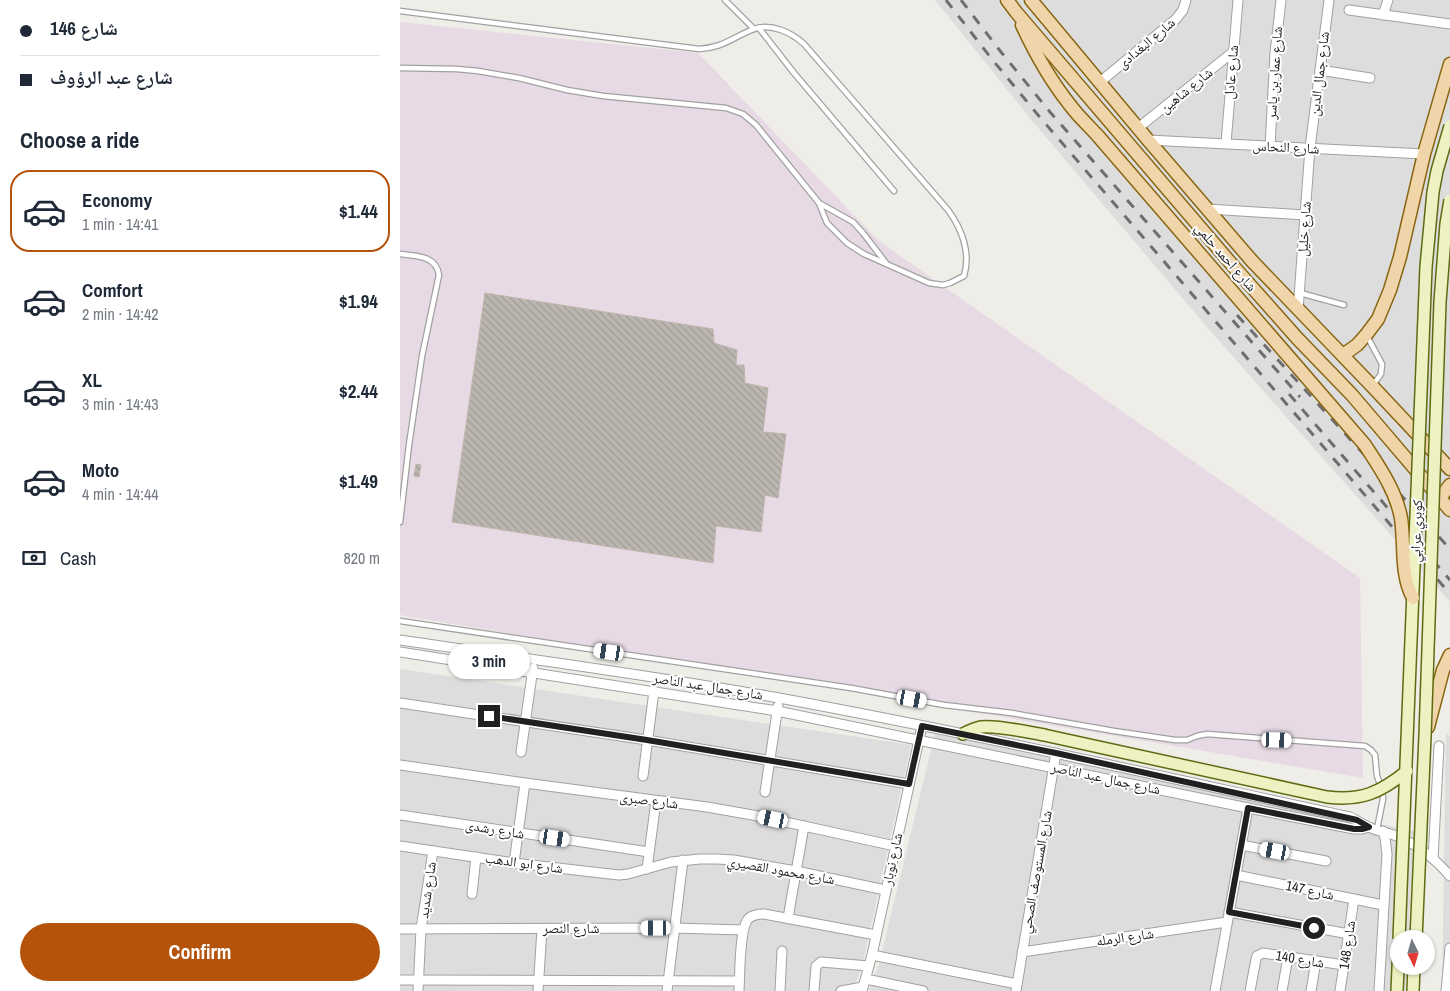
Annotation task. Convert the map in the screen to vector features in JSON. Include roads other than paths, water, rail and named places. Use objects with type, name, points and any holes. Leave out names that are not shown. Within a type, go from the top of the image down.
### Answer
[{"type":"main road","name":"شارع احمد حلمي","points":[[1008,0],[1016,12],[1240,274],[1297,338],[1352,395],[1450,510]]},
{"type":"main road","name":"شارع احمد حلمي","points":[[1031,0],[1252,261],[1450,470]]},
{"type":"main road","points":[[1016,12],[1049,76],[1070,105],[1365,445],[1395,496],[1403,536],[1404,575],[1413,598]]},
{"type":"main road","points":[[1343,355],[1357,345],[1366,335],[1381,312],[1393,282],[1424,154],[1450,64]]},
{"type":"main road","name":"كوبري عرابي","points":[[1399,930],[1428,238],[1438,171],[1450,126]]},
{"type":"main road","name":"كوبري عرابي","points":[[1416,930],[1441,285],[1450,200]]},
{"type":"main road","points":[[1440,498],[1450,485]]},
{"type":"main road","points":[[1425,736],[1443,670],[1450,655]]},
{"type":"main road","points":[[963,734],[982,727],[992,727],[1044,735],[1327,797],[1344,799],[1378,792],[1407,771]]},
{"type":"main road","points":[[1397,991],[1398,975]]},
{"type":"main road","points":[[1413,991],[1414,975]]},
{"type":"street","name":"شارع البغدادى","points":[[1100,82],[1176,19],[1183,10],[1186,0]]},
{"type":"street","name":"شارع عادل","points":[[1226,143],[1238,0]]},
{"type":"street","name":"شارع عمار بن ياسر","points":[[1270,147],[1273,72],[1281,0]]},
{"type":"street","name":"شارع جمال الدين","points":[[1310,148],[1329,0]]},
{"type":"street","points":[[1383,15],[1388,0]]},
{"type":"street","points":[[1349,10],[1450,24]]},
{"type":"street","name":"شارع شاهين","points":[[1138,128],[1233,52]]},
{"type":"street","points":[[1320,70],[1370,78]]},
{"type":"street","name":"شارع النحاس","points":[[1148,140],[1424,154]]},
{"type":"street","name":"شارع خليل","points":[[1298,310],[1310,148]]},
{"type":"street","points":[[1208,209],[1305,215]]},
{"type":"street","name":"شارع جمال عبد الناصر","points":[[400,640],[779,698],[1056,753],[1350,817],[1376,829]]},
{"type":"street","name":"شارع جمال عبد الناصر","points":[[400,653],[777,711],[1354,829],[1376,829]]},
{"type":"street","points":[[521,752],[534,660]]},
{"type":"street","points":[[643,776],[654,691]]},
{"type":"street","points":[[765,792],[779,698]]},
{"type":"street","points":[[400,703],[647,740],[909,784]]},
{"type":"street","name":"شارع نوبار","points":[[864,986],[922,726]]},
{"type":"street","points":[[1433,859],[1439,746]]},
{"type":"street","name":"شارع المستوصف الصحي","points":[[1016,988],[1056,753]]},
{"type":"street","name":"شارع صبرى","points":[[400,765],[749,814],[895,846]]},
{"type":"street","points":[[514,863],[525,783]]},
{"type":"street","points":[[647,869],[656,801]]},
{"type":"street","points":[[1215,991],[1248,808]]},
{"type":"street","name":"شارع رشدى","points":[[400,815],[649,852]]},
{"type":"street","points":[[788,918],[804,826]]},
{"type":"street","points":[[1376,829],[1402,838],[1418,848],[1433,859],[1450,876]]},
{"type":"street","points":[[1376,829],[1386,838],[1387,854],[1379,991]]},
{"type":"street","points":[[1241,845],[1326,861]]},
{"type":"street","name":"شارع ابو الدهب","points":[[400,846],[514,863],[619,875],[647,869]]},
{"type":"street","name":"شارع شديد","points":[[418,991],[421,928],[433,850]]},
{"type":"street","points":[[472,894],[476,857]]},
{"type":"street","points":[[666,991],[683,860]]},
{"type":"street","name":"شارع محمود القصيري","points":[[647,869],[683,860],[734,860],[796,870],[886,890]]},
{"type":"street","name":"شارع 147","points":[[1236,874],[1383,905]]},
{"type":"street","name":"شارع 148","points":[[1340,991],[1354,899]]},
{"type":"street","points":[[1229,912],[1348,934]]},
{"type":"street","points":[[739,991],[743,930],[749,918],[756,915],[764,914],[788,918],[876,935]]},
{"type":"street","name":"شارع الرمله","points":[[1022,952],[1227,922]]},
{"type":"street","points":[[538,991],[542,928]]},
{"type":"street","name":"شارع النصر","points":[[400,929],[674,928],[743,930]]},
{"type":"street","points":[[1446,991],[1450,948]]},
{"type":"street","points":[[780,991],[782,951]]},
{"type":"street","name":"شارع 140","points":[[1250,991],[1256,958],[1263,953],[1344,965]]},
{"type":"street","points":[[872,955],[1016,988]]},
{"type":"street","points":[[1282,991],[1288,957]]},
{"type":"street","points":[[1311,991],[1316,961]]},
{"type":"street","points":[[814,991],[818,964],[825,962],[869,966]]},
{"type":"street","points":[[400,980],[740,981]]},
{"type":"street","points":[[842,991],[864,986],[923,991]]},
{"type":"lane","points":[[725,0],[756,29],[894,191]]},
{"type":"lane","points":[[400,11],[707,49],[721,45],[756,29],[773,28],[786,32],[804,44],[948,210],[963,237],[966,258],[964,276],[943,285],[929,283],[864,254],[847,243],[827,223],[819,203],[756,125],[750,119],[726,108],[603,96],[485,72],[457,69],[400,68]]},
{"type":"lane","points":[[819,203],[853,222],[864,233],[886,264]]},
{"type":"lane","points":[[400,254],[429,259],[436,266],[439,275],[422,356],[400,522]]},
{"type":"lane","points":[[1300,293],[1344,305]]},
{"type":"lane","points":[[1366,335],[1382,364],[1381,374],[1372,386]]},
{"type":"lane","points":[[400,621],[851,688],[944,705],[1012,712],[1175,740],[1187,740],[1207,734],[1366,746],[1373,752],[1377,776],[1382,790],[1383,799],[1376,829]]},
{"type":"railway","points":[[946,0],[1038,115],[1450,594]]},
{"type":"railway","points":[[961,0],[1050,112],[1300,397]]},
{"type":"railway","points":[[1237,315],[1450,549]]},
{"type":"railway","points":[[1289,394],[1450,580]]}]
